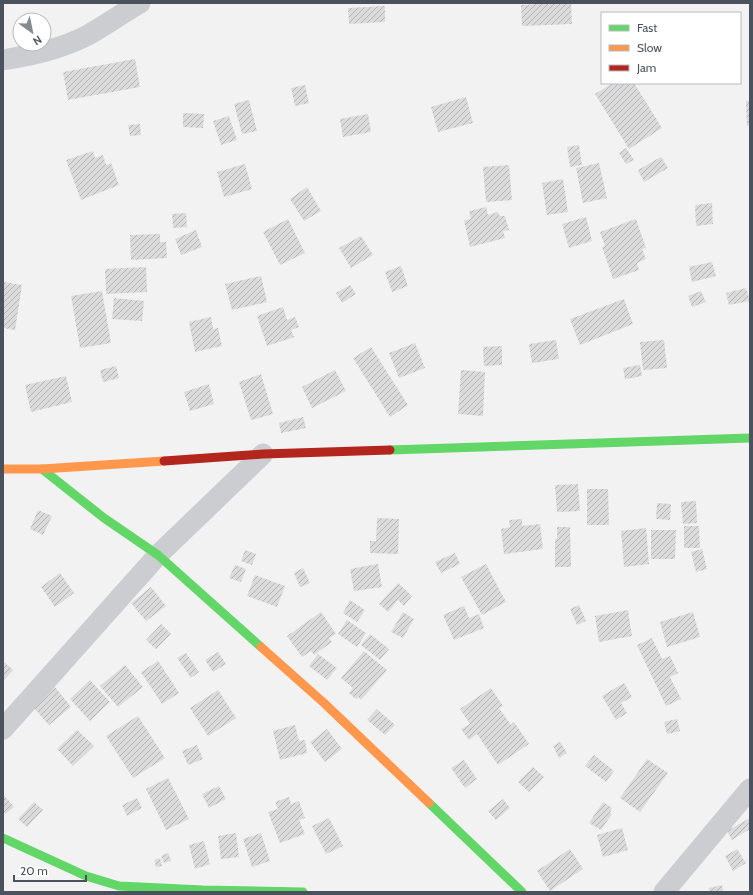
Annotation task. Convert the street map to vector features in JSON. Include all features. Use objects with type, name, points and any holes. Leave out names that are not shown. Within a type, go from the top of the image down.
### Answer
[{"type":"street","points":[[3,60],[34,55],[57,48],[85,36],[140,3]]},
{"type":"street","points":[[3,469],[42,469],[263,454],[750,438]]},
{"type":"street","points":[[3,729],[158,555],[263,454]]},
{"type":"street","points":[[42,469],[104,518],[158,555],[324,703],[522,892]]},
{"type":"street","points":[[664,892],[750,789]]},
{"type":"street","points":[[3,838],[86,876],[119,886],[203,890],[303,892]]},
{"type":"building","points":[[571,3],[572,24],[522,26],[521,5]]},
{"type":"building","points":[[385,6],[385,22],[349,24],[348,8]]},
{"type":"building","points":[[135,59],[140,87],[68,100],[63,72]]},
{"type":"building","points":[[611,84],[635,84],[662,128],[629,149],[595,94]]},
{"type":"building","points":[[305,85],[309,103],[295,106],[291,88]]},
{"type":"building","points":[[466,97],[473,123],[438,132],[431,107]]},
{"type":"building","points":[[249,100],[257,131],[242,134],[234,104]]},
{"type":"building","points":[[746,101],[750,101],[750,126],[747,126]]},
{"type":"building","points":[[183,113],[204,114],[203,128],[183,127]]},
{"type":"building","points":[[368,114],[371,132],[343,137],[340,119]]},
{"type":"building","points":[[229,116],[237,140],[221,145],[213,121]]},
{"type":"building","points":[[140,124],[141,135],[130,136],[128,125]]},
{"type":"building","points":[[579,145],[582,165],[570,167],[567,147]]},
{"type":"building","points":[[626,148],[634,160],[626,164],[619,153]]},
{"type":"building","points":[[93,151],[95,158],[103,155],[106,165],[111,163],[119,185],[81,200],[66,160]]},
{"type":"building","points":[[661,157],[668,168],[644,182],[638,170]]},
{"type":"building","points":[[599,163],[607,198],[583,203],[576,168]]},
{"type":"building","points":[[245,164],[252,189],[224,197],[217,172]]},
{"type":"building","points":[[509,165],[512,200],[486,202],[483,167]]},
{"type":"building","points":[[563,179],[568,212],[547,215],[542,183]]},
{"type":"building","points":[[307,187],[321,211],[304,221],[290,199]]},
{"type":"building","points":[[712,203],[713,224],[696,226],[695,205]]},
{"type":"building","points":[[486,207],[488,215],[498,212],[500,216],[505,216],[509,230],[503,231],[505,238],[470,247],[464,220],[471,219],[469,211]]},
{"type":"building","points":[[186,213],[187,227],[173,228],[172,214]]},
{"type":"building","points":[[586,217],[592,241],[569,248],[562,224]]},
{"type":"building","points":[[288,219],[305,253],[280,265],[263,232]]},
{"type":"building","points":[[636,219],[646,248],[642,249],[646,259],[637,263],[639,270],[613,279],[602,247],[605,246],[600,232]]},
{"type":"building","points":[[196,230],[202,247],[181,255],[175,239]]},
{"type":"building","points":[[160,234],[160,242],[166,242],[167,258],[131,260],[130,235]]},
{"type":"building","points":[[361,236],[373,255],[351,268],[339,248]]},
{"type":"building","points":[[712,262],[716,276],[692,282],[689,267]]},
{"type":"building","points":[[401,266],[408,286],[392,292],[385,272]]},
{"type":"building","points":[[146,267],[147,292],[106,294],[105,269]]},
{"type":"building","points":[[261,276],[267,302],[232,310],[225,284]]},
{"type":"building","points":[[3,282],[22,285],[15,330],[3,328]]},
{"type":"building","points":[[350,285],[356,294],[342,303],[336,293]]},
{"type":"building","points":[[746,288],[750,301],[729,305],[726,293]]},
{"type":"building","points":[[102,291],[111,343],[80,348],[71,296]]},
{"type":"building","points":[[701,291],[706,302],[692,307],[688,296]]},
{"type":"building","points":[[114,298],[144,301],[142,321],[112,319]]},
{"type":"building","points":[[624,299],[633,324],[580,345],[570,319]]},
{"type":"building","points":[[283,307],[287,320],[295,317],[299,327],[291,330],[294,337],[267,346],[257,316]]},
{"type":"building","points":[[211,317],[213,329],[218,328],[222,346],[195,352],[189,322]]},
{"type":"building","points":[[556,340],[559,359],[532,363],[529,344]]},
{"type":"building","points":[[664,340],[667,368],[643,370],[640,342]]},
{"type":"building","points":[[415,343],[425,368],[399,378],[389,353]]},
{"type":"building","points":[[502,346],[502,365],[484,366],[483,347]]},
{"type":"building","points":[[371,347],[408,405],[390,417],[353,358]]},
{"type":"building","points":[[640,365],[642,376],[625,379],[623,368]]},
{"type":"building","points":[[116,366],[119,378],[103,382],[100,370]]},
{"type":"building","points":[[335,370],[346,391],[312,408],[302,387]]},
{"type":"building","points":[[461,370],[485,372],[483,416],[458,414]]},
{"type":"building","points":[[261,374],[273,414],[251,420],[239,382]]},
{"type":"building","points":[[66,376],[72,402],[31,412],[25,385]]},
{"type":"building","points":[[209,384],[214,404],[190,411],[184,392]]},
{"type":"building","points":[[303,417],[306,428],[281,433],[279,423]]},
{"type":"building","points":[[578,484],[580,511],[557,512],[555,485]]},
{"type":"building","points":[[587,489],[608,489],[609,525],[587,525]]},
{"type":"building","points":[[696,501],[697,523],[683,524],[681,502]]},
{"type":"building","points":[[657,503],[671,504],[670,520],[656,519]]},
{"type":"building","points":[[38,510],[52,516],[43,535],[30,529]]},
{"type":"building","points":[[377,518],[399,519],[398,554],[370,553],[370,541],[376,541]]},
{"type":"building","points":[[522,519],[522,526],[540,524],[543,549],[504,554],[501,529],[510,527],[509,520]]},
{"type":"building","points":[[684,526],[699,526],[700,548],[684,548]]},
{"type":"building","points":[[557,527],[570,527],[571,567],[555,567],[555,539],[557,539]]},
{"type":"building","points":[[646,528],[649,564],[624,567],[621,531]]},
{"type":"building","points":[[651,530],[676,530],[675,559],[651,559]]},
{"type":"building","points":[[702,549],[707,569],[696,572],[691,552]]},
{"type":"building","points":[[245,550],[256,554],[252,565],[241,561]]},
{"type":"building","points":[[455,553],[460,564],[441,573],[435,562]]},
{"type":"building","points":[[378,564],[382,587],[354,591],[350,569]]},
{"type":"building","points":[[486,564],[506,602],[482,615],[461,577]]},
{"type":"building","points":[[235,565],[246,569],[241,582],[229,578]]},
{"type":"building","points":[[303,568],[310,583],[300,587],[294,573]]},
{"type":"building","points":[[60,573],[74,593],[55,607],[41,587]]},
{"type":"building","points":[[255,575],[285,586],[277,607],[247,596]]},
{"type":"building","points":[[398,583],[412,596],[404,606],[398,600],[388,612],[379,604]]},
{"type":"building","points":[[151,587],[166,606],[146,621],[131,603]]},
{"type":"building","points":[[350,600],[365,610],[357,622],[343,613]]},
{"type":"building","points":[[579,605],[586,621],[577,625],[570,609]]},
{"type":"building","points":[[464,606],[469,618],[479,614],[484,628],[454,640],[443,615]]},
{"type":"building","points":[[628,610],[632,636],[599,642],[595,616]]},
{"type":"building","points":[[321,612],[336,634],[329,638],[332,642],[314,655],[311,651],[302,657],[287,636]]},
{"type":"building","points":[[403,612],[414,619],[403,638],[391,632]]},
{"type":"building","points":[[693,612],[700,637],[667,647],[660,622]]},
{"type":"building","points":[[347,620],[366,633],[357,647],[338,634]]},
{"type":"building","points":[[161,624],[171,634],[156,649],[146,640]]},
{"type":"building","points":[[370,634],[389,649],[380,660],[361,645]]},
{"type":"building","points":[[652,638],[662,659],[670,656],[678,673],[670,677],[681,699],[666,706],[637,645]]},
{"type":"building","points":[[364,651],[387,670],[361,700],[358,697],[356,699],[349,693],[353,688],[341,678]]},
{"type":"building","points":[[218,652],[226,664],[213,672],[205,660]]},
{"type":"building","points":[[186,653],[199,672],[191,678],[177,658]]},
{"type":"building","points":[[318,654],[337,668],[327,680],[309,666]]},
{"type":"building","points":[[3,661],[13,670],[3,681]]},
{"type":"building","points":[[158,661],[179,693],[162,704],[141,672]]},
{"type":"building","points":[[125,665],[143,687],[118,707],[100,686]]},
{"type":"building","points":[[90,680],[110,702],[90,721],[70,699]]},
{"type":"building","points":[[624,683],[632,697],[621,703],[627,713],[616,720],[602,696]]},
{"type":"building","points":[[55,687],[71,707],[49,725],[32,706]]},
{"type":"building","points":[[491,688],[503,706],[499,708],[511,725],[514,722],[529,744],[498,765],[477,734],[469,740],[461,729],[470,724],[460,709]]},
{"type":"building","points":[[218,690],[236,718],[208,736],[190,708]]},
{"type":"building","points":[[377,709],[395,725],[385,735],[367,720]]},
{"type":"building","points":[[138,716],[165,758],[133,778],[106,736]]},
{"type":"building","points":[[677,719],[680,731],[667,734],[664,722]]},
{"type":"building","points":[[295,725],[299,741],[305,740],[307,753],[280,760],[273,731]]},
{"type":"building","points":[[327,729],[342,749],[325,762],[310,742]]},
{"type":"building","points":[[77,730],[94,746],[73,766],[57,749]]},
{"type":"building","points":[[560,742],[567,753],[559,758],[553,746]]},
{"type":"building","points":[[197,745],[203,759],[188,765],[182,751]]},
{"type":"building","points":[[594,755],[614,771],[606,782],[585,766]]},
{"type":"building","points":[[647,759],[668,773],[640,812],[620,798]]},
{"type":"building","points":[[464,760],[477,779],[465,788],[451,768]]},
{"type":"building","points":[[533,767],[544,777],[529,792],[518,782]]},
{"type":"building","points":[[168,778],[189,819],[166,830],[146,789]]},
{"type":"building","points":[[219,786],[226,799],[209,808],[202,794]]},
{"type":"building","points":[[3,794],[14,807],[5,814],[3,812]]},
{"type":"building","points":[[289,797],[291,804],[299,801],[305,818],[299,820],[305,834],[280,843],[268,812],[278,809],[275,802]]},
{"type":"building","points":[[137,798],[142,808],[127,816],[122,805]]},
{"type":"building","points":[[503,799],[510,808],[496,820],[488,811]]},
{"type":"building","points":[[34,802],[43,810],[27,827],[18,819]]},
{"type":"building","points":[[603,802],[612,808],[610,813],[612,814],[601,830],[589,823]]},
{"type":"building","points":[[329,818],[343,846],[326,854],[312,826]]},
{"type":"building","points":[[750,818],[750,829],[732,840],[727,831]]},
{"type":"building","points":[[622,828],[628,850],[603,857],[597,835]]},
{"type":"building","points":[[236,833],[239,857],[221,859],[218,836]]},
{"type":"building","points":[[261,833],[270,861],[252,867],[243,839]]},
{"type":"building","points":[[204,841],[210,864],[195,869],[189,845]]},
{"type":"building","points":[[570,849],[583,869],[550,891],[537,871]]},
{"type":"building","points":[[737,849],[746,863],[733,871],[725,856]]},
{"type":"building","points":[[168,853],[171,861],[164,863],[161,856]]},
{"type":"building","points":[[160,858],[162,866],[156,867],[154,860]]},
{"type":"building","points":[[722,885],[723,892],[709,892],[709,888]]},
{"type":"traffic: fast","points":[[390,450],[750,438]]},
{"type":"traffic: fast","points":[[42,469],[104,518],[158,555],[261,647]]},
{"type":"traffic: fast","points":[[429,803],[522,892]]},
{"type":"traffic: fast","points":[[3,838],[86,876],[119,886],[203,890],[303,892]]},
{"type":"traffic: slow","points":[[3,469],[42,469],[164,461]]},
{"type":"traffic: slow","points":[[261,647],[324,703],[429,803]]},
{"type":"traffic: jam","points":[[164,461],[263,454],[390,450]]}]
